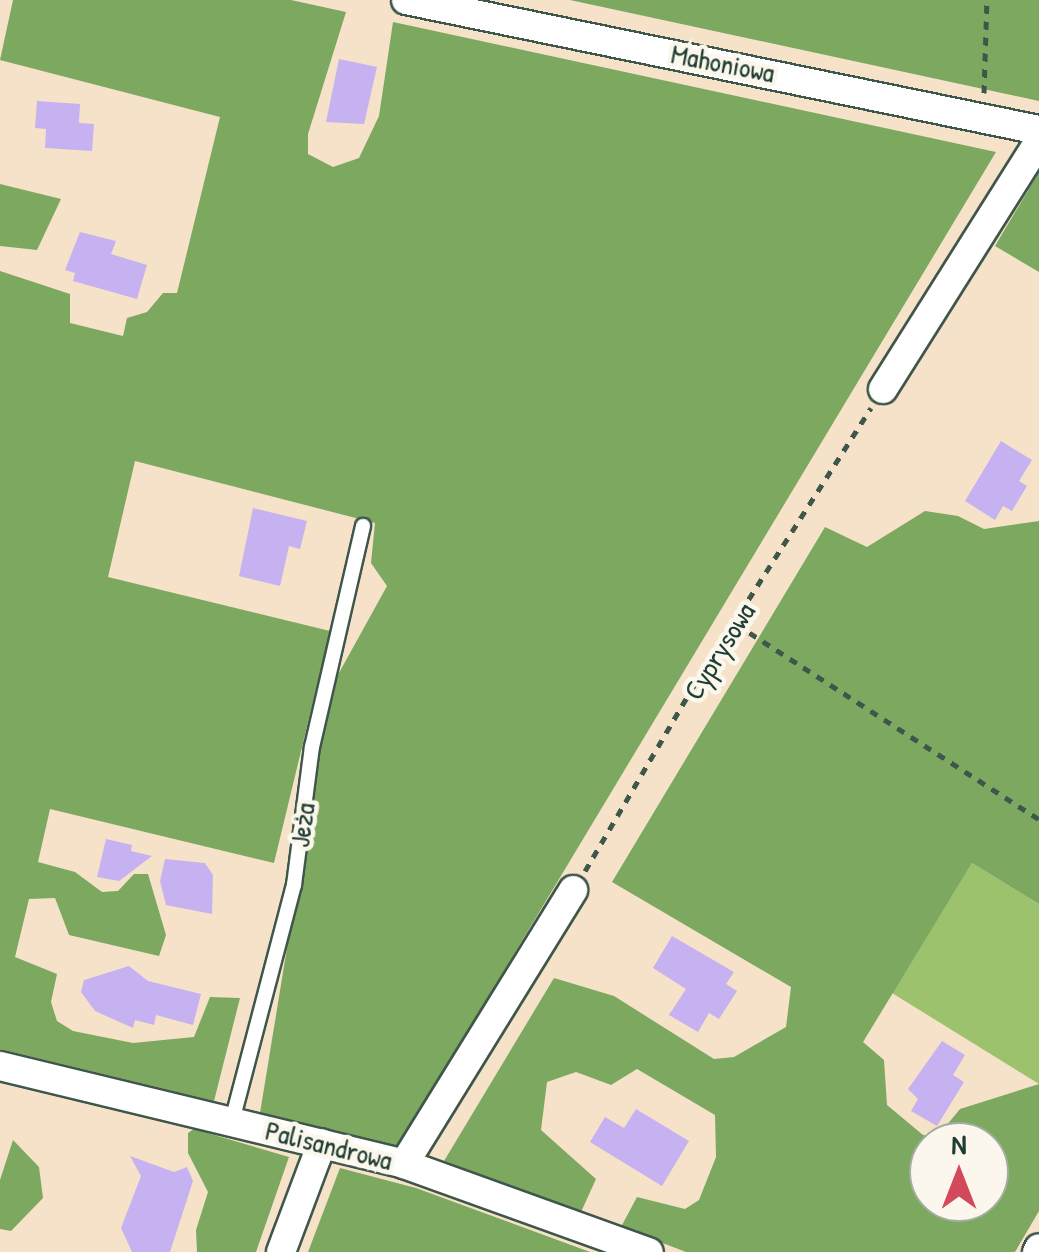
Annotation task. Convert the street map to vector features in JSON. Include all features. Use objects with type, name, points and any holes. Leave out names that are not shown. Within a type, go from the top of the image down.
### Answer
[{"type":"street","name":"Mahoniowa","points":[[406,0],[494,8],[1039,130]]},
{"type":"street","points":[[883,389],[1039,141]]},
{"type":"street","points":[[404,1164],[573,890]]},
{"type":"street","name":"Palisandrowa","points":[[0,1066],[404,1164],[649,1252]]},
{"type":"street","points":[[281,1252],[322,1143]]},
{"type":"lane","name":"Jeża","points":[[232,1121],[294,884],[312,746],[363,526]]},
{"type":"path","points":[[983,116],[987,0]]},
{"type":"path","name":"Cyprysowa","points":[[573,890],[883,389]]},
{"type":"path","points":[[736,624],[1039,820]]},
{"type":"green space","points":[[13,0],[291,0],[346,12],[308,134],[308,154],[333,167],[359,158],[379,116],[393,22],[996,152],[398,1147],[260,1113],[329,691],[387,586],[371,563],[375,523],[135,461],[108,577],[330,631],[274,863],[50,809],[38,862],[75,872],[102,892],[118,891],[134,874],[148,874],[166,935],[159,956],[69,935],[55,898],[29,899],[15,957],[57,974],[51,1002],[57,1021],[73,1031],[133,1043],[194,1037],[210,997],[240,998],[214,1101],[0,1049],[0,271],[70,294],[70,323],[123,336],[127,318],[147,312],[163,293],[177,293],[220,117],[0,60]]},
{"type":"green space","points":[[570,0],[1039,0],[1039,101]]},
{"type":"green space","points":[[1039,172],[1039,272],[995,246]]},
{"type":"green space","points":[[0,184],[61,199],[37,250],[0,246]]},
{"type":"green space","points":[[925,511],[958,516],[984,529],[1039,521],[1039,904],[972,863],[863,1042],[884,1060],[887,1105],[909,1123],[909,1222],[1009,1222],[1009,1122],[949,1122],[960,1109],[1039,1084],[1039,1211],[1015,1252],[686,1252],[621,1227],[637,1197],[685,1209],[699,1200],[716,1157],[715,1115],[637,1069],[611,1085],[576,1072],[547,1082],[541,1130],[596,1179],[581,1212],[444,1161],[554,978],[614,996],[714,1059],[734,1057],[786,1027],[791,987],[612,882],[825,527],[867,547]]},
{"type":"green space","points":[[972,863],[1039,904],[1039,1084],[892,993]]},
{"type":"green space","points":[[194,1129],[289,1157],[256,1252],[197,1252],[196,1230],[208,1192],[188,1153],[188,1133]]},
{"type":"green space","points":[[13,1140],[39,1167],[43,1198],[11,1231],[0,1229],[0,1180]]},
{"type":"green space","points":[[340,1168],[416,1188],[590,1252],[308,1252]]},
{"type":"building","points":[[339,59],[377,67],[364,124],[326,122]]},
{"type":"building","points":[[37,101],[80,104],[79,123],[94,124],[92,151],[45,148],[46,129],[35,128]]},
{"type":"building","points":[[80,232],[116,241],[111,254],[147,265],[137,299],[73,281],[75,273],[65,270]]},
{"type":"building","points":[[1001,441],[1032,460],[1019,481],[1027,486],[1012,511],[1003,506],[995,520],[965,501]]},
{"type":"building","points":[[253,508],[307,521],[300,549],[289,546],[280,586],[239,576]]},
{"type":"building","points":[[106,839],[132,845],[131,851],[152,856],[119,881],[97,877]]},
{"type":"building","points":[[165,859],[205,863],[213,875],[212,914],[166,905],[160,881]]},
{"type":"building","points":[[672,936],[734,972],[726,984],[737,991],[719,1019],[709,1013],[698,1032],[669,1015],[686,989],[653,968]]},
{"type":"building","points":[[129,966],[148,981],[201,994],[193,1025],[156,1015],[154,1025],[135,1020],[133,1028],[95,1011],[81,992],[84,980]]},
{"type":"building","points":[[942,1041],[965,1055],[953,1075],[964,1082],[939,1122],[930,1122],[911,1111],[918,1099],[908,1089]]},
{"type":"building","points":[[636,1109],[689,1141],[662,1186],[590,1142],[605,1117],[624,1128]]},
{"type":"building","points":[[130,1156],[174,1172],[187,1167],[193,1181],[170,1252],[132,1252],[121,1228],[141,1176]]}]
